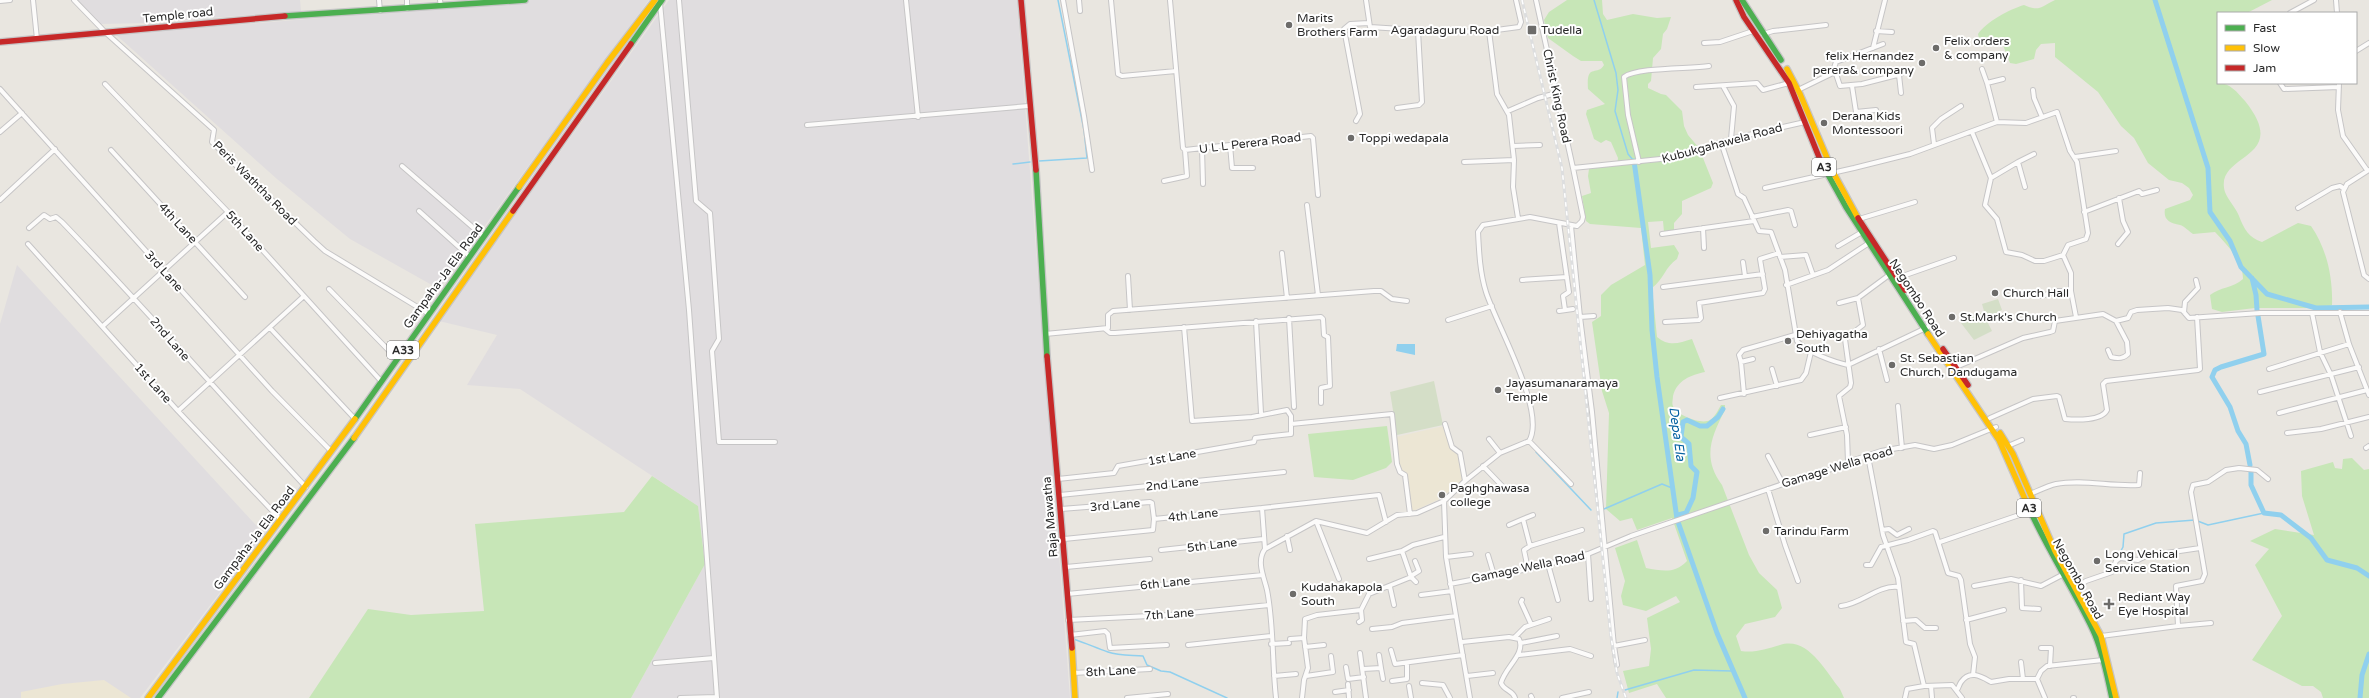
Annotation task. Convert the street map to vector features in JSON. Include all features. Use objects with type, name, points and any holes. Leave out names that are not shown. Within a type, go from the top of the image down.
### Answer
[{"type":"main road","name":"Temple road","points":[[0,42],[270,17],[407,9],[440,3],[525,0]]},
{"type":"main road","name":"Raja Mawatha","points":[[1021,0],[1029,106],[1038,190],[1045,334],[1062,509],[1068,620],[1075,698]]},
{"type":"main road","name":"Negombo Road","points":[[1736,0],[1789,83],[1797,91],[1806,122],[1830,173],[1862,232],[1889,275],[1990,418],[2031,511],[2062,575],[2089,621],[2103,660],[2112,698]]},
{"type":"main road","name":"Negombo Road","points":[[1742,0],[1797,91],[1830,173],[1897,278],[1926,328]]},
{"type":"main road","name":"Gampaha-Ja Ela Road","points":[[148,698],[306,487],[607,63],[659,1]]},
{"type":"main road","name":"Gampaha-Ja Ela Road","points":[[158,698],[358,432],[659,1]]},
{"type":"main road","name":"Negombo Road","points":[[1954,368],[1994,428],[2008,446],[2055,551],[2101,636],[2116,698]]},
{"type":"street","points":[[0,1],[10,0]]},
{"type":"street","points":[[33,0],[37,38]]},
{"type":"street","points":[[74,0],[105,32]]},
{"type":"street","points":[[379,0],[380,11]]},
{"type":"street","points":[[406,0],[407,9]]},
{"type":"street","points":[[679,0],[696,201],[710,213],[719,339],[712,352],[719,442],[775,442]]},
{"type":"street","points":[[906,0],[918,117]]},
{"type":"street","points":[[1063,0],[1092,170]]},
{"type":"street","points":[[1079,0],[1080,11]]},
{"type":"street","points":[[1111,0],[1118,74],[1122,76],[1176,72]]},
{"type":"street","name":"U L L Perera Road","points":[[1170,0],[1185,150],[1311,136],[1313,138],[1318,195]]},
{"type":"street","points":[[1356,121],[1360,114],[1344,29],[1350,24],[1368,23],[1366,0]]},
{"type":"street","name":"Agaradaguru Road","points":[[1368,23],[1370,27],[1376,29],[1418,31],[1489,31],[1519,27],[1521,22],[1516,0]]},
{"type":"street","name":"Christ King Road","points":[[1536,0],[1573,168]]},
{"type":"street","points":[[1873,48],[1876,31],[1885,0]]},
{"type":"street","points":[[2292,12],[2314,0]]},
{"type":"street","points":[[2336,0],[2337,12]]},
{"type":"street","points":[[659,1],[689,310],[717,697],[680,698]]},
{"type":"street","points":[[1763,34],[1773,31],[1826,25]]},
{"type":"street","points":[[1704,43],[1720,42],[1754,30]]},
{"type":"street","points":[[1397,108],[1419,106],[1422,102],[1418,31]]},
{"type":"street","points":[[1489,31],[1497,94],[1508,111],[1514,160],[1513,187],[1518,218]]},
{"type":"street","points":[[1876,31],[1892,32]]},
{"type":"street","name":"Peris Waththa Road","points":[[105,32],[214,130],[212,142],[325,251],[430,314]]},
{"type":"street","points":[[2357,50],[2369,43]]},
{"type":"street","points":[[1884,44],[1839,61],[1834,66],[1840,87],[1852,86],[1900,75],[1901,93]]},
{"type":"street","points":[[1638,162],[1628,115],[1624,77],[1667,67],[1677,69],[1709,66]]},
{"type":"street","points":[[1982,69],[1997,122]]},
{"type":"street","points":[[1797,91],[1835,72]]},
{"type":"street","points":[[1987,83],[2002,79]]},
{"type":"street","points":[[1696,87],[1757,83],[1763,90],[1767,90],[1789,83]]},
{"type":"street","name":"5th Lane","points":[[105,84],[228,212],[381,381]]},
{"type":"street","points":[[2281,84],[2284,89],[2339,85],[2339,121],[2343,136],[2368,170],[2344,188]]},
{"type":"street","points":[[1723,86],[1734,106],[1731,139]]},
{"type":"street","points":[[1852,86],[1856,112],[1876,110]]},
{"type":"street","name":"3rd Lane","points":[[0,89],[239,354],[331,451]]},
{"type":"street","points":[[2034,90],[2034,98],[2042,117]]},
{"type":"street","points":[[1508,111],[1538,98],[1557,93]]},
{"type":"street","points":[[807,125],[918,117],[1029,106]]},
{"type":"street","points":[[1934,144],[1932,128],[1941,119],[1961,106]]},
{"type":"street","points":[[1765,188],[1910,154],[1997,122],[2026,123],[2057,112],[2070,151],[2075,157],[2088,233],[2086,239],[2068,245],[2064,248],[2063,255],[2071,273],[2071,291],[2076,317]]},
{"type":"street","points":[[0,132],[22,113]]},
{"type":"street","name":"Kubukgahawela Road","points":[[1573,168],[1683,156],[1731,139],[1806,122]]},
{"type":"street","points":[[1972,132],[1990,178],[1985,205],[1997,219],[2006,252],[2022,255],[2035,261],[2049,260],[2063,255]]},
{"type":"street","points":[[1721,142],[1738,194],[1744,198],[1759,231],[1771,232],[1785,270],[1786,285],[1795,335],[1800,345],[1811,352],[1837,363],[1848,365],[1926,328]]},
{"type":"street","points":[[1230,145],[1232,168],[1253,168]]},
{"type":"street","points":[[1513,146],[1540,145]]},
{"type":"street","points":[[1202,148],[1203,184]]},
{"type":"street","points":[[0,200],[55,149]]},
{"type":"street","name":"4th Lane","points":[[111,150],[245,297]]},
{"type":"street","points":[[1164,181],[1187,176],[1185,150]]},
{"type":"street","points":[[2075,157],[2116,151]]},
{"type":"street","points":[[1990,178],[2034,154]]},
{"type":"street","points":[[1464,162],[1514,160]]},
{"type":"street","points":[[2018,162],[2025,187]]},
{"type":"street","points":[[402,166],[484,237]]},
{"type":"street","points":[[1264,549],[1316,521],[1368,533],[1397,515],[1410,514],[1444,501],[1465,481],[1500,453],[1529,441],[1534,429],[1524,383],[1486,293],[1481,265],[1478,232],[1483,225],[1518,218],[1530,218],[1570,226],[1580,224],[1583,216],[1573,168]]},
{"type":"street","points":[[2298,208],[2332,188],[2340,186],[2344,188]]},
{"type":"street","points":[[2344,188],[2345,202],[2364,275],[2369,279]]},
{"type":"street","points":[[2084,212],[2119,198],[2139,192],[2142,194],[2157,190]]},
{"type":"street","points":[[2118,244],[2128,232],[2123,221],[2119,198]]},
{"type":"street","points":[[1859,219],[1915,202]]},
{"type":"street","points":[[1307,205],[1318,295]]},
{"type":"street","points":[[419,210],[470,257]]},
{"type":"street","points":[[1662,234],[1753,219],[1788,210],[1791,211],[1795,226]]},
{"type":"street","points":[[103,326],[228,212]]},
{"type":"street","name":"2nd Lane","points":[[30,228],[44,215],[50,219],[56,217],[134,297],[209,383],[306,487]]},
{"type":"street","points":[[1559,223],[1567,277],[1568,292],[1563,296],[1565,310]]},
{"type":"street","points":[[1570,226],[1617,665]]},
{"type":"street","points":[[1703,228],[1704,248]]},
{"type":"street","points":[[1838,246],[1862,232]]},
{"type":"street","points":[[1786,285],[1828,270],[1869,243]]},
{"type":"street","name":"1st Lane","points":[[28,244],[178,411],[281,520]]},
{"type":"street","points":[[1282,252],[1287,298]]},
{"type":"street","points":[[1665,322],[1699,320],[1701,318],[1699,303],[1763,293],[1765,289],[1760,259],[1779,255],[1806,255],[1813,275]]},
{"type":"street","points":[[1897,278],[1954,258]]},
{"type":"street","points":[[1743,262],[1745,276]]},
{"type":"street","points":[[1663,287],[1762,274]]},
{"type":"street","points":[[1839,303],[1858,298],[1889,275]]},
{"type":"street","points":[[1128,276],[1130,310]]},
{"type":"street","points":[[1522,280],[1567,277]]},
{"type":"street","points":[[2184,312],[2185,302],[2198,288],[2196,280]]},
{"type":"street","points":[[329,288],[397,360]]},
{"type":"street","points":[[2027,293],[2042,296],[2056,290],[2071,291]]},
{"type":"street","points":[[1106,329],[1109,324],[1108,315],[1113,311],[1318,295],[1381,292],[1392,299],[1407,301]]},
{"type":"street","points":[[178,411],[304,296]]},
{"type":"street","points":[[1848,462],[1846,427],[1839,396],[1850,388],[1845,351],[1846,336],[1862,327],[1864,321],[1858,298]]},
{"type":"street","points":[[1448,320],[1492,306]]},
{"type":"street","points":[[2116,321],[2128,318],[2130,314],[2137,310],[2154,308],[2178,309],[2184,312],[2189,318],[2260,313],[2369,313]]},
{"type":"street","points":[[1559,310],[1573,309]]},
{"type":"street","points":[[2340,312],[2369,395]]},
{"type":"street","points":[[2312,313],[2320,352],[2331,375],[2351,436]]},
{"type":"street","points":[[1954,368],[2023,338],[2050,332],[2056,320],[2076,317],[2103,314],[2116,321],[2126,342],[2128,354],[2125,357],[2115,358],[2111,357],[2108,350]]},
{"type":"street","points":[[1580,317],[1594,316]]},
{"type":"street","points":[[1045,334],[1106,329],[1110,333],[1115,333],[1289,318],[1321,317],[1323,319],[1324,334],[1328,337],[1330,386],[1321,388],[1321,403]]},
{"type":"street","points":[[1990,418],[2033,399],[2057,396],[2059,397],[2065,419],[2096,417],[2104,414],[2107,410],[2103,384],[2106,381],[2198,370],[2200,369],[2201,360],[2197,317]]},
{"type":"street","points":[[1289,318],[1294,407]]},
{"type":"street","points":[[1256,321],[1262,413]]},
{"type":"street","points":[[1184,327],[1192,421],[1252,417],[1262,413],[1287,410],[1291,416],[1291,424],[1388,413],[1392,414],[1397,464],[1400,472],[1405,475],[1410,514]]},
{"type":"street","points":[[270,328],[355,419]]},
{"type":"street","points":[[1744,394],[1740,355],[1743,350],[1795,335]]},
{"type":"street","points":[[2269,369],[2320,352],[2350,344]]},
{"type":"street","points":[[1879,349],[1887,380]]},
{"type":"street","points":[[1720,398],[1744,394],[1801,380],[1806,373],[1811,352]]},
{"type":"street","points":[[1741,362],[1753,359]]},
{"type":"street","points":[[2260,392],[2359,367]]},
{"type":"street","points":[[1772,369],[1777,386]]},
{"type":"street","points":[[2279,413],[2367,390]]},
{"type":"street","points":[[1898,406],[1902,448]]},
{"type":"street","points":[[2287,434],[2321,429],[2369,417]]},
{"type":"street","name":"1st Lane","points":[[1058,479],[1114,473],[1118,466],[1254,442],[1255,438],[1291,434],[1291,424]]},
{"type":"street","points":[[1445,424],[1452,447],[1460,454],[1465,481]]},
{"type":"street","points":[[1810,435],[1846,427]]},
{"type":"street","name":"Gamage Wella Road","points":[[1450,584],[1528,569],[1588,554],[1672,522],[1783,484],[1812,477],[1848,462],[1902,448],[1923,445],[1934,449],[1952,445],[1994,428]]},
{"type":"street","points":[[1489,439],[1500,453]]},
{"type":"street","points":[[2008,446],[2022,440]]},
{"type":"street","points":[[1529,441],[1571,484]]},
{"type":"street","points":[[1768,456],[1783,484]]},
{"type":"street","points":[[1868,456],[1882,530],[1897,575],[1906,642],[1914,644],[1924,686]]},
{"type":"street","points":[[1483,466],[1507,491]]},
{"type":"street","points":[[2178,626],[2176,586],[2204,580],[2205,574],[2191,492],[2193,485],[2208,482],[2220,472],[2239,468],[2257,470],[2268,479]]},
{"type":"street","name":"2nd Lane","points":[[1060,495],[1284,472]]},
{"type":"street","points":[[2029,494],[2057,484],[2081,482],[2118,486],[2139,485],[2140,474]]},
{"type":"street","points":[[1768,489],[1798,581]]},
{"type":"street","name":"4th Lane","points":[[1064,539],[1153,530],[1154,519],[1379,495],[1386,522]]},
{"type":"street","points":[[1444,501],[1444,537],[1446,557],[1462,642],[1470,698]]},
{"type":"street","name":"3rd Lane","points":[[1062,509],[1150,502],[1152,503],[1154,519]]},
{"type":"street","points":[[1262,508],[1264,549],[1261,554],[1263,575],[1269,605],[1276,698]]},
{"type":"street","points":[[1940,542],[2031,511]]},
{"type":"street","points":[[1509,525],[1533,515]]},
{"type":"street","points":[[1523,519],[1530,546]]},
{"type":"street","points":[[1316,521],[1339,579]]},
{"type":"street","points":[[1882,530],[1889,529],[1897,534],[1909,529]]},
{"type":"street","points":[[1528,569],[1524,550],[1530,546],[1582,530]]},
{"type":"street","points":[[1866,565],[1871,565],[1879,549],[1887,544],[1908,540],[1933,531],[1940,542],[1948,573],[1952,576],[1959,576],[1961,580],[1970,644],[1975,656],[1973,675]]},
{"type":"street","points":[[1287,536],[1290,550]]},
{"type":"street","points":[[1369,559],[1444,537]]},
{"type":"street","name":"5th Lane","points":[[1161,550],[1264,539]]},
{"type":"street","points":[[2076,588],[2086,581],[2112,572],[2116,561],[2120,558],[2138,560],[2146,556],[2200,548]]},
{"type":"street","points":[[1402,550],[1411,576],[1416,582]]},
{"type":"street","points":[[1446,557],[1471,554]]},
{"type":"street","points":[[1588,554],[1591,599]]},
{"type":"street","points":[[1488,555],[1494,575]]},
{"type":"street","points":[[1066,567],[1150,558]]},
{"type":"street","points":[[1359,622],[1362,620],[1361,610],[1369,594],[1390,587],[1419,572],[1415,561]]},
{"type":"street","points":[[1548,564],[1558,600]]},
{"type":"street","name":"6th Lane","points":[[1067,594],[1263,575]]},
{"type":"street","points":[[1974,586],[2005,579],[2021,580],[2041,586],[2062,575]]},
{"type":"street","points":[[2021,580],[2022,608],[2039,609]]},
{"type":"street","points":[[1390,587],[1394,605]]},
{"type":"street","points":[[1842,606],[1855,603],[1883,588],[1898,587]]},
{"type":"street","points":[[1421,595],[1452,591]]},
{"type":"street","points":[[1522,600],[1521,602],[1531,624]]},
{"type":"street","name":"7th Lane","points":[[1068,620],[1170,615],[1269,605]]},
{"type":"street","points":[[1302,698],[1308,668],[1304,638],[1305,619],[1318,615],[1361,610]]},
{"type":"street","points":[[1966,620],[2004,610]]},
{"type":"street","points":[[1372,629],[1392,627],[1402,623],[1456,616]]},
{"type":"street","points":[[1514,638],[1520,630],[1531,624],[1549,619]]},
{"type":"street","points":[[1903,621],[1916,620],[1925,628],[1936,628]]},
{"type":"street","points":[[2101,636],[2212,623]]},
{"type":"street","points":[[1070,635],[1105,631],[1108,634],[1110,648],[1168,645]]},
{"type":"street","points":[[1188,645],[1271,636]]},
{"type":"street","points":[[1462,642],[1514,638],[1519,639],[1521,642],[1556,636]]},
{"type":"street","points":[[1271,644],[1304,638]]},
{"type":"street","points":[[1614,646],[1645,640]]},
{"type":"street","points":[[1515,698],[1513,693],[1504,688],[1501,683],[1510,664],[1519,655],[1521,642]]},
{"type":"street","points":[[1305,647],[1324,645]]},
{"type":"street","points":[[2041,648],[2052,648],[2050,666]]},
{"type":"street","points":[[1519,655],[1570,649],[1591,656]]},
{"type":"street","points":[[1391,650],[1395,664],[1463,655]]},
{"type":"street","points":[[1360,652],[1366,698]]},
{"type":"street","points":[[1379,655],[1383,679]]},
{"type":"street","points":[[1306,676],[1333,672],[1331,656]]},
{"type":"street","points":[[655,663],[714,658]]},
{"type":"street","points":[[2037,679],[2044,668],[2050,666],[2103,660]]},
{"type":"street","points":[[2021,662],[2023,679]]},
{"type":"street","points":[[1392,682],[1407,679],[1407,663]]},
{"type":"street","points":[[1346,667],[1348,679],[1364,677]]},
{"type":"street","points":[[1363,669],[1381,668]]},
{"type":"street","name":"8th Lane","points":[[1073,673],[1150,669]]},
{"type":"street","points":[[1467,676],[1493,673]]},
{"type":"street","points":[[1274,676],[1296,674]]},
{"type":"street","points":[[1957,690],[1962,681],[1973,675],[1981,675],[1991,682],[2037,679]]},
{"type":"street","points":[[2037,679],[2045,698]]},
{"type":"street","points":[[1422,683],[1444,685],[1450,698]]},
{"type":"street","points":[[1348,684],[1349,698]]},
{"type":"street","points":[[1905,698],[1906,689],[1924,686],[1952,685],[1962,698]]},
{"type":"street","points":[[1409,686],[1411,698]]},
{"type":"street","points":[[1931,686],[1932,698]]},
{"type":"street","points":[[1335,692],[1349,690]]},
{"type":"street","points":[[1562,698],[1589,692]]},
{"type":"street","points":[[1127,698],[1168,694]]},
{"type":"shaded area","points":[[75,0],[300,0],[301,11],[148,23],[100,24]]},
{"type":"shaded area","points":[[531,0],[649,0],[439,289],[350,239],[277,179],[113,32],[248,24]]},
{"type":"shaded area","points":[[669,0],[1017,0],[1070,698],[631,698],[705,564],[698,506],[520,389],[467,385],[497,335],[439,321]]},
{"type":"shaded area","points":[[17,265],[264,534],[140,698],[0,698],[0,324]]},
{"type":"shaded area","points":[[1444,426],[1452,450],[1458,454],[1463,480],[1442,498],[1411,512],[1407,475],[1402,471],[1399,462],[1396,437]]},
{"type":"shaded area","points":[[104,680],[131,698],[21,698],[21,692],[62,684]]},
{"type":"green space","points":[[1567,0],[1602,0],[1603,14],[1607,20],[1633,14],[1657,18],[1671,17],[1667,29],[1663,34],[1661,49],[1653,58],[1651,81],[1648,84],[1648,88],[1666,95],[1682,111],[1684,126],[1688,135],[1699,148],[1713,183],[1711,188],[1682,201],[1682,214],[1674,223],[1674,231],[1664,232],[1663,221],[1648,222],[1651,248],[1674,245],[1679,253],[1677,259],[1652,288],[1657,337],[1670,343],[1678,343],[1692,339],[1705,372],[1685,379],[1681,382],[1675,390],[1672,402],[1677,411],[1685,417],[1696,421],[1706,421],[1712,419],[1721,405],[1725,405],[1725,410],[1713,438],[1710,457],[1712,466],[1722,485],[1749,555],[1759,573],[1777,590],[1782,608],[1775,617],[1745,624],[1736,636],[1741,651],[1756,651],[1790,644],[1799,646],[1807,650],[1822,665],[1840,689],[1844,698],[1666,698],[1657,684],[1629,693],[1623,671],[1649,666],[1651,649],[1647,618],[1680,602],[1676,596],[1646,611],[1623,605],[1621,596],[1625,581],[1615,548],[1637,540],[1646,568],[1663,571],[1673,570],[1687,561],[1672,518],[1637,530],[1632,518],[1620,521],[1606,509],[1609,413],[1602,391],[1592,322],[1601,316],[1601,295],[1611,285],[1645,265],[1641,228],[1590,224],[1586,221],[1582,196],[1591,193],[1588,176],[1589,169],[1617,165],[1618,158],[1611,142],[1606,140],[1601,143],[1594,139],[1586,114],[1587,110],[1605,104],[1588,89],[1590,73],[1598,70],[1604,65],[1602,61],[1581,61],[1548,38],[1544,20],[1549,12]]},
{"type":"green space","points":[[2055,0],[2272,0],[2249,12],[2217,12],[2217,84],[2230,86],[2245,101],[2257,120],[2260,135],[2257,146],[2230,169],[2224,179],[2225,192],[2238,213],[2245,229],[2250,235],[2262,242],[2298,223],[2311,226],[2317,235],[2328,264],[2332,305],[2325,308],[2255,308],[2222,312],[2212,309],[2210,295],[2218,290],[2239,282],[2243,279],[2242,272],[2234,253],[2215,232],[2193,234],[2180,225],[2170,222],[2166,218],[2165,209],[2190,200],[2193,195],[2189,188],[2182,183],[2169,180],[2148,163],[2134,138],[2121,126],[2098,92],[2055,57],[2055,43],[2041,44],[2036,50],[2034,59],[2016,64],[2010,63],[2001,40],[1984,46],[1980,43],[1978,34],[1999,16],[2024,5],[2033,8],[2043,7]]},
{"type":"green space","points":[[1998,299],[2002,310],[1997,312],[1999,315],[1987,321],[1992,331],[1974,340],[1961,323],[1984,311],[1982,304]]},
{"type":"green space","points":[[1434,381],[1443,425],[1397,435],[1390,392]]},
{"type":"green space","points":[[1387,426],[1392,462],[1386,468],[1353,480],[1314,477],[1308,434]]},
{"type":"green space","points":[[2352,458],[2364,470],[2369,469],[2369,698],[2323,698],[2321,692],[2313,686],[2302,686],[2252,660],[2282,616],[2255,565],[2269,549],[2250,541],[2275,529],[2314,535],[2302,496],[2301,471],[2333,462],[2335,468],[2342,469],[2343,459]]},
{"type":"green space","points":[[652,476],[698,506],[705,564],[631,698],[309,698],[368,609],[411,615],[484,611],[475,524],[624,512]]},
{"type":"water","points":[[1397,344],[1415,344],[1415,355],[1396,351]]},
{"type":"waterway","points":[[1039,161],[1087,158],[1084,130],[1058,0]]},
{"type":"waterway","points":[[1594,0],[1616,73],[1618,90],[1615,111],[1628,154],[1633,160]]},
{"type":"waterway","points":[[2155,0],[2208,168],[2210,212],[2230,241],[2241,267],[2267,294],[2316,308],[2369,307]]},
{"type":"waterway","name":"Depa Ela","points":[[1634,161],[1650,275],[1652,330],[1657,377],[1677,519],[1717,633],[1745,698]]},
{"type":"waterway","points":[[1013,164],[1030,162]]},
{"type":"waterway","points":[[2252,278],[2256,295],[2257,310]]},
{"type":"waterway","points":[[2250,465],[2246,444],[2238,431],[2230,407],[2212,377],[2215,370],[2221,367],[2264,354],[2258,316]]},
{"type":"waterway","points":[[1678,515],[1686,513],[1693,498],[1697,472],[1691,466],[1689,444],[1681,437],[1683,422],[1687,420],[1700,426],[1707,426],[1718,417],[1723,409]]},
{"type":"waterway","points":[[1536,452],[1591,510]]},
{"type":"waterway","points":[[2251,471],[2251,485],[2264,513],[2281,515],[2311,538],[2327,560],[2357,568],[2369,576]]},
{"type":"waterway","points":[[1604,509],[1662,484],[1672,488]]},
{"type":"waterway","points":[[2117,558],[2123,547],[2124,534],[2156,523],[2195,520],[2208,525],[2264,513]]},
{"type":"waterway","points":[[2077,585],[2086,579]]},
{"type":"waterway","points":[[1073,639],[1112,653],[1143,656],[1147,665],[1161,671],[1170,672],[1227,698]]},
{"type":"waterway","points":[[2360,698],[2362,675],[2369,654]]},
{"type":"waterway","points":[[1625,690],[1694,670],[1732,671]]},
{"type":"waterway","points":[[1617,698],[1618,692]]},
{"type":"railway","points":[[1522,0],[1562,168],[1611,637],[1617,673],[1626,698]]},
{"type":"traffic: fast","points":[[285,16],[525,0]]},
{"type":"traffic: fast","points":[[631,44],[662,0]]},
{"type":"traffic: fast","points":[[1742,0],[1781,60]]},
{"type":"traffic: fast","points":[[1821,162],[1846,207],[1928,334]]},
{"type":"traffic: fast","points":[[1036,170],[1047,356]]},
{"type":"traffic: fast","points":[[355,419],[519,187]]},
{"type":"traffic: fast","points":[[158,698],[354,438]]},
{"type":"traffic: fast","points":[[2028,506],[2043,538],[2093,630],[2102,655],[2112,698]]},
{"type":"traffic: slow","points":[[519,187],[607,63],[655,0]]},
{"type":"traffic: slow","points":[[1787,69],[1800,94],[1833,172],[1858,218]]},
{"type":"traffic: slow","points":[[354,438],[513,211]]},
{"type":"traffic: slow","points":[[1928,334],[1999,440],[2028,506]]},
{"type":"traffic: slow","points":[[148,698],[355,419]]},
{"type":"traffic: slow","points":[[2000,433],[2013,454],[2055,551],[2101,636],[2116,698]]},
{"type":"traffic: slow","points":[[1072,648],[1075,698]]},
{"type":"traffic: jam","points":[[1021,0],[1036,170]]},
{"type":"traffic: jam","points":[[1736,0],[1744,17],[1789,83],[1821,162]]},
{"type":"traffic: jam","points":[[0,42],[285,16]]},
{"type":"traffic: jam","points":[[513,211],[631,44]]},
{"type":"traffic: jam","points":[[1858,218],[1905,290]]},
{"type":"traffic: jam","points":[[1943,349],[1968,385]]},
{"type":"traffic: jam","points":[[1047,356],[1072,648]]},
{"type":"place","name":"Marits Brothers Farm","points":[[1289,25]]},
{"type":"place","name":"Tudella","points":[[1532,30]]},
{"type":"place","name":"Felix orders & company","points":[[1936,48]]},
{"type":"place","name":"felix Hernandez perera& company","points":[[1922,63]]},
{"type":"place","name":"Derana Kids Montessoori","points":[[1824,123]]},
{"type":"place","name":"Toppi wedapala","points":[[1351,138]]},
{"type":"place","name":"Church Hall","points":[[1995,293]]},
{"type":"place","name":"St.Mark's Church","points":[[1952,317]]},
{"type":"place","name":"Dehiyagatha South","points":[[1788,341]]},
{"type":"place","name":"St. Sebastian Church, Dandugama","points":[[1892,365]]},
{"type":"place","name":"Jayasumanaramaya Temple","points":[[1498,390]]},
{"type":"place","name":"Paghghawasa college","points":[[1442,495]]},
{"type":"place","name":"Tarindu Farm","points":[[1766,531]]},
{"type":"place","name":"Long Vehical Service Station","points":[[2097,561]]},
{"type":"place","name":"Kudahakapola South","points":[[1293,594]]},
{"type":"place","name":"Rediant Way Eye Hospital","points":[[2109,604]]}]
